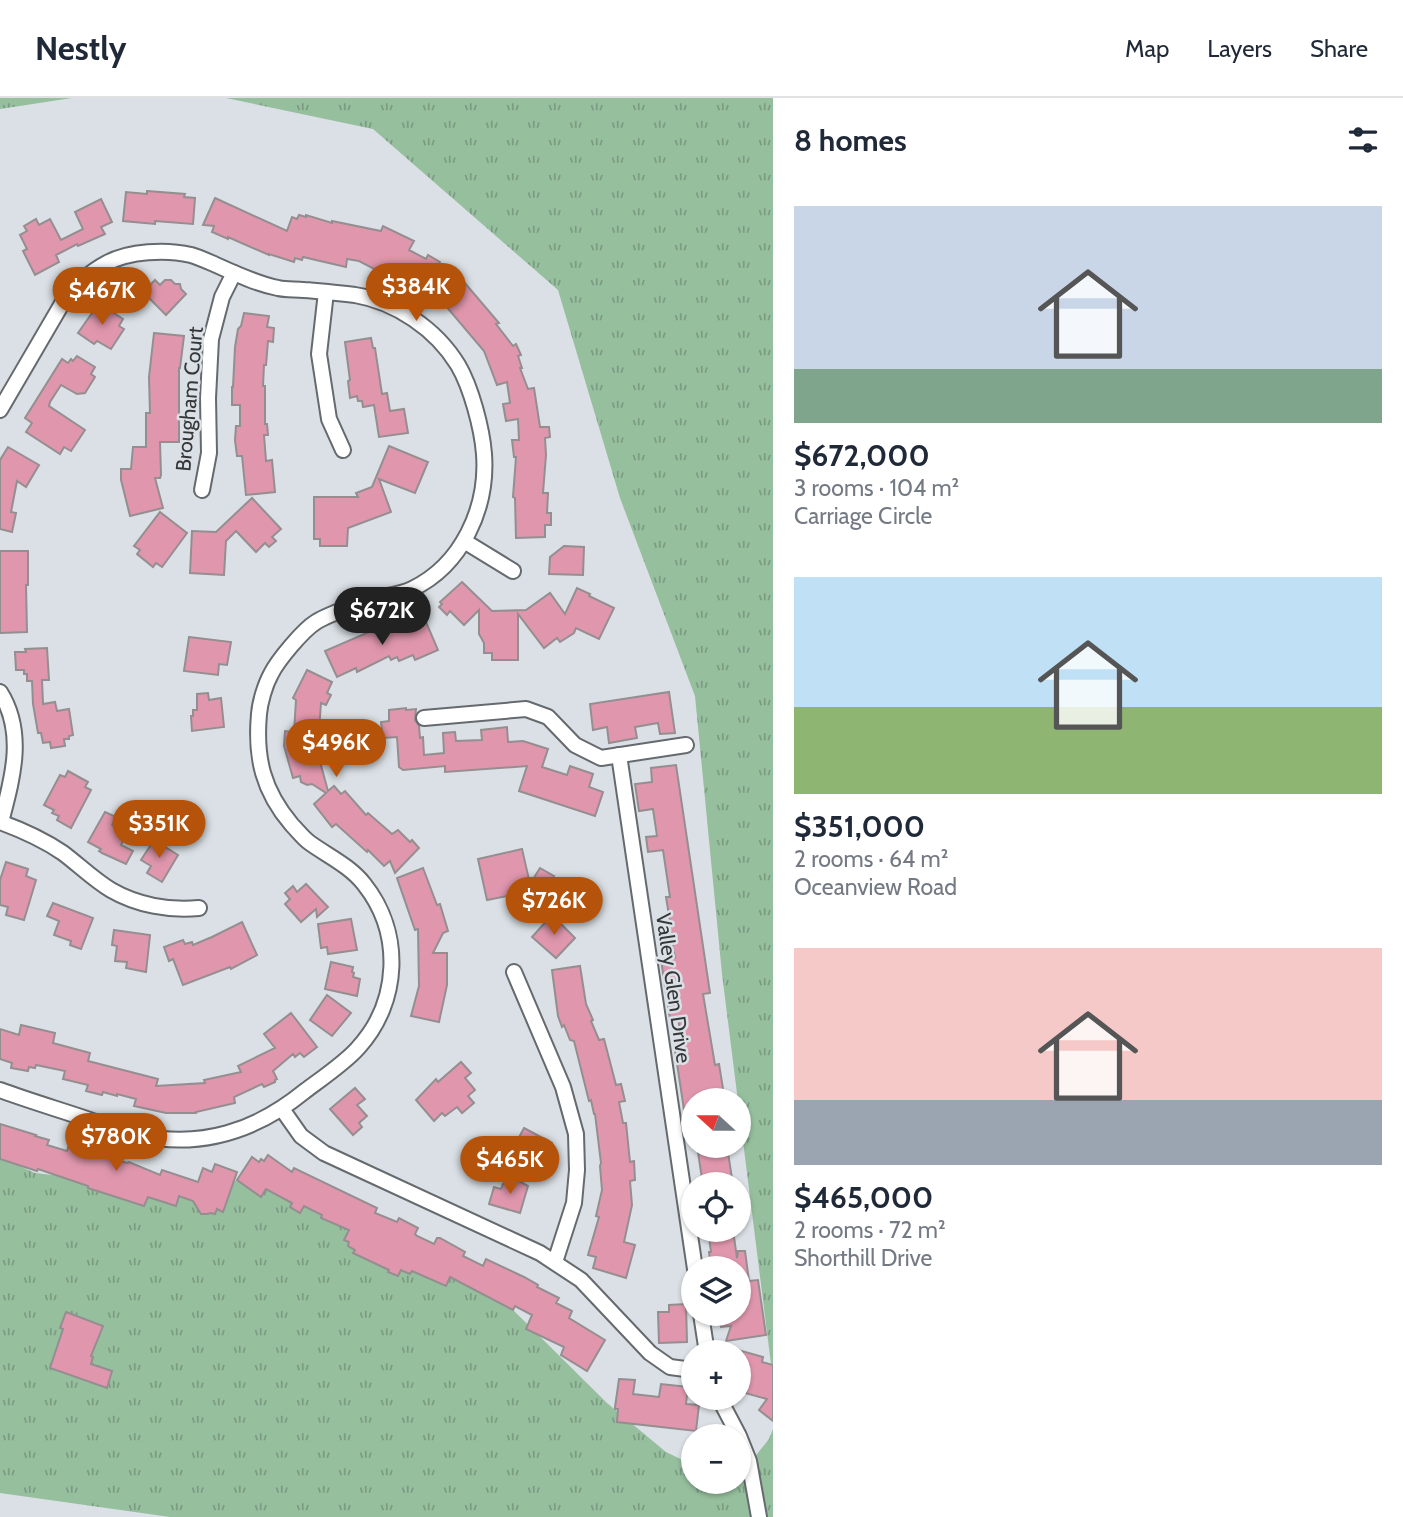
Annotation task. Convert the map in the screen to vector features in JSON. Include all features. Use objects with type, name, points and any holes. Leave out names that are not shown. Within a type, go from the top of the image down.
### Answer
[{"type":"street","points":[[0,410],[75,286],[108,262],[135,254],[156,251],[191,255],[278,288],[360,296],[398,309],[413,318],[440,341],[459,366],[476,408],[485,470],[475,522],[446,564],[428,580],[407,591],[367,601],[316,622],[300,637],[272,673],[259,708],[257,745],[264,780],[278,809],[305,839],[351,870],[365,885],[385,920],[392,957],[388,996],[381,1015],[358,1049],[282,1110],[248,1127],[214,1136],[182,1140],[139,1135],[0,1090]]},
{"type":"street","name":"Brougham Court","points":[[202,489],[209,453],[211,339],[222,297],[234,273]]},
{"type":"street","points":[[326,292],[319,354],[329,419],[343,450]]},
{"type":"street","points":[[464,541],[513,571]]},
{"type":"street","points":[[0,692],[6,701],[15,736],[14,772],[0,822],[61,852],[109,889],[133,901],[179,910],[199,908]]},
{"type":"street","points":[[424,718],[526,709],[548,717],[575,745],[601,758],[686,745]]},
{"type":"street","name":"Valley Glen Drive","points":[[619,755],[693,1256]]},
{"type":"street","points":[[514,972],[563,1087],[576,1134],[574,1203],[555,1262]]},
{"type":"street","points":[[282,1110],[301,1136],[324,1153],[540,1252],[581,1280],[650,1353],[670,1367],[681,1368]]},
{"type":"street","points":[[725,1410],[749,1461],[759,1517]]},
{"type":"green space","points":[[0,98],[72,98],[0,109]]},
{"type":"green space","points":[[226,98],[773,98],[773,1380],[751,1205],[751,1172],[747,1172],[745,1158],[751,1158],[751,1088],[736,1088],[722,974],[695,696],[620,498],[558,290],[373,129]]},
{"type":"green space","points":[[0,1157],[35,1173],[168,1188],[254,1179],[495,1292],[607,1403],[666,1452],[681,1459],[681,1494],[751,1494],[751,1462],[769,1439],[773,1429],[773,1517],[170,1517],[0,1493]]},
{"type":"building","points":[[147,191],[185,194],[184,197],[195,198],[193,224],[123,221],[126,192],[147,194]]},
{"type":"building","points":[[215,198],[287,231],[292,217],[297,219],[299,215],[381,231],[383,226],[414,241],[409,250],[426,259],[428,255],[440,262],[438,265],[443,268],[439,275],[453,292],[464,282],[499,323],[496,324],[513,346],[516,344],[521,355],[518,356],[520,368],[528,389],[534,388],[540,427],[549,427],[550,437],[545,438],[543,493],[548,493],[547,513],[551,513],[551,525],[545,525],[545,537],[516,538],[513,497],[516,457],[512,440],[519,440],[518,419],[506,421],[503,404],[510,403],[507,382],[497,385],[484,351],[440,299],[380,267],[378,271],[359,261],[347,259],[346,267],[303,257],[302,260],[295,258],[294,262],[212,232],[214,226],[203,225]]},
{"type":"building","points":[[101,199],[112,222],[101,227],[105,234],[56,255],[59,262],[35,275],[23,251],[27,249],[20,235],[27,231],[24,226],[36,219],[39,225],[50,219],[61,240],[83,229],[75,212]]},
{"type":"building","points":[[155,280],[160,285],[165,280],[180,284],[186,294],[166,315],[143,292]]},
{"type":"building","points":[[99,303],[123,319],[119,326],[124,329],[111,349],[97,341],[94,344],[78,333]]},
{"type":"building","points":[[244,313],[269,316],[267,327],[274,328],[273,342],[268,341],[263,386],[268,435],[264,435],[266,461],[272,460],[275,492],[246,495],[242,456],[237,456],[235,440],[236,426],[240,426],[240,405],[232,405],[235,347]]},
{"type":"building","points":[[154,333],[184,336],[179,368],[179,442],[160,442],[161,475],[160,478],[155,478],[163,508],[130,516],[121,469],[131,469],[133,447],[146,447],[146,413],[150,413],[149,377]]},
{"type":"building","points":[[371,338],[382,394],[387,393],[390,411],[404,409],[408,433],[379,437],[374,405],[363,407],[357,396],[350,398],[345,342]]},
{"type":"building","points":[[77,356],[95,367],[91,374],[95,377],[85,393],[77,394],[61,385],[50,402],[49,406],[85,430],[71,451],[64,447],[60,454],[26,432],[32,423],[25,418],[62,359],[68,363]]},
{"type":"building","points":[[389,446],[428,462],[415,493],[379,479],[391,512],[348,528],[347,546],[320,546],[320,539],[314,539],[314,497],[358,497],[356,493],[372,487]]},
{"type":"building","points":[[8,447],[39,465],[26,487],[17,481],[11,512],[16,513],[12,532],[0,529],[0,460]]},
{"type":"building","points":[[252,498],[281,529],[272,537],[276,541],[269,547],[265,543],[256,552],[236,531],[226,541],[224,575],[190,573],[192,531],[216,532]]},
{"type":"building","points":[[160,512],[187,533],[162,567],[156,563],[153,567],[137,554],[140,550],[134,546]]},
{"type":"building","points":[[564,546],[584,547],[583,575],[549,574],[550,557]]},
{"type":"building","points":[[0,551],[28,551],[27,632],[0,633]]},
{"type":"building","points":[[462,582],[492,611],[526,610],[550,593],[565,614],[577,588],[614,608],[599,639],[576,628],[574,633],[560,642],[557,638],[544,648],[518,614],[518,660],[492,660],[492,653],[484,653],[484,643],[479,634],[479,610],[464,625],[450,611],[447,615],[439,607],[442,604],[440,602]]},
{"type":"building","points":[[410,619],[413,625],[426,622],[438,650],[415,660],[413,655],[399,661],[397,657],[391,660],[389,656],[357,672],[356,668],[337,677],[325,651],[371,631],[375,633]]},
{"type":"building","points":[[189,637],[231,642],[227,665],[219,664],[218,675],[184,671]]},
{"type":"building","points":[[47,648],[49,680],[42,680],[43,704],[55,702],[57,711],[69,709],[73,735],[64,739],[65,746],[51,748],[50,742],[43,743],[41,733],[38,733],[32,681],[27,681],[24,670],[16,670],[15,652]]},
{"type":"building","points":[[307,670],[332,682],[327,693],[331,695],[326,705],[321,703],[319,730],[326,731],[325,747],[316,747],[328,791],[334,786],[341,794],[345,791],[366,815],[368,813],[392,834],[398,830],[419,848],[395,873],[390,861],[384,866],[336,824],[332,827],[314,804],[326,793],[312,784],[301,782],[300,776],[293,778],[284,746],[285,731],[294,732],[296,700],[293,698]]},
{"type":"building","points":[[669,692],[675,733],[660,734],[658,723],[635,727],[637,738],[609,743],[607,727],[593,730],[590,704]]},
{"type":"building","points":[[208,693],[209,700],[221,698],[224,727],[192,731],[191,716],[193,710],[197,710],[197,694]]},
{"type":"building","points":[[416,709],[415,720],[419,726],[420,738],[423,737],[424,755],[444,753],[443,733],[455,732],[456,741],[482,740],[481,730],[507,727],[508,742],[523,741],[548,749],[542,767],[567,775],[570,766],[593,774],[589,787],[603,792],[595,816],[519,791],[527,766],[445,772],[445,766],[403,770],[399,767],[397,737],[383,738],[381,722],[389,721],[389,710]]},
{"type":"building","points":[[676,765],[710,993],[703,994],[715,1065],[719,1064],[723,1088],[681,1090],[675,1050],[683,1049],[678,1018],[670,1019],[661,960],[675,958],[671,938],[661,939],[659,923],[670,922],[666,897],[670,897],[663,850],[648,852],[646,837],[657,836],[653,809],[639,811],[635,784],[652,782],[651,768]]},
{"type":"building","points":[[68,771],[88,782],[85,787],[91,790],[71,828],[57,820],[59,816],[52,813],[54,810],[44,805],[60,775],[65,777]]},
{"type":"building","points":[[105,812],[116,817],[112,825],[127,833],[121,845],[133,851],[126,864],[102,853],[99,851],[101,849],[88,842]]},
{"type":"building","points":[[154,840],[178,855],[162,882],[147,873],[151,866],[141,860]]},
{"type":"building","points":[[522,849],[530,884],[540,868],[554,876],[550,883],[563,890],[550,912],[533,902],[529,909],[507,896],[487,900],[478,859]]},
{"type":"building","points":[[6,862],[28,869],[26,876],[36,880],[24,920],[6,915],[8,907],[0,905],[0,880]]},
{"type":"building","points":[[423,868],[437,905],[440,904],[448,931],[443,933],[433,953],[447,953],[447,985],[439,1022],[411,1016],[419,986],[418,929],[415,930],[397,878]]},
{"type":"building","points":[[306,884],[328,907],[317,917],[316,909],[301,922],[285,904],[290,899],[285,893],[293,886],[297,892]]},
{"type":"building","points":[[53,903],[93,918],[81,949],[70,945],[71,941],[54,935],[59,921],[47,916]]},
{"type":"building","points":[[552,915],[575,938],[556,958],[532,937]]},
{"type":"building","points":[[351,919],[357,950],[328,954],[327,947],[321,948],[318,924]]},
{"type":"building","points":[[242,922],[257,955],[231,969],[230,967],[183,985],[173,959],[169,961],[164,947],[183,940],[185,944],[192,942],[193,945]]},
{"type":"building","points":[[114,930],[150,935],[146,972],[126,968],[127,962],[115,961],[117,946],[112,945]]},
{"type":"building","points":[[331,962],[353,967],[353,977],[360,979],[357,996],[325,989]]},
{"type":"building","points":[[580,966],[586,1004],[593,1020],[591,1021],[599,1040],[604,1039],[616,1085],[621,1084],[625,1101],[619,1102],[623,1123],[626,1123],[630,1162],[634,1161],[635,1180],[630,1181],[632,1205],[624,1242],[635,1245],[626,1278],[593,1268],[596,1257],[588,1255],[599,1217],[596,1216],[602,1190],[595,1114],[591,1100],[589,1101],[574,1041],[570,1040],[558,1016],[552,970]]},
{"type":"building","points":[[327,995],[351,1013],[332,1036],[310,1020]]},
{"type":"building","points":[[291,1013],[317,1047],[304,1057],[300,1053],[295,1057],[293,1054],[273,1071],[277,1079],[275,1082],[264,1087],[262,1084],[234,1097],[235,1103],[196,1113],[166,1113],[134,1106],[136,1099],[86,1091],[88,1085],[63,1079],[65,1071],[36,1065],[35,1068],[29,1067],[28,1071],[11,1068],[12,1063],[0,1059],[0,1029],[19,1035],[21,1025],[55,1033],[53,1043],[90,1053],[88,1061],[158,1079],[156,1086],[205,1083],[204,1080],[241,1072],[238,1066],[275,1048],[264,1034]]},
{"type":"building","points":[[461,1062],[471,1073],[465,1078],[475,1090],[468,1096],[474,1103],[462,1113],[457,1107],[445,1116],[442,1113],[434,1121],[416,1100],[436,1079],[438,1082]]},
{"type":"building","points":[[355,1088],[365,1099],[357,1105],[367,1116],[359,1123],[362,1127],[353,1135],[330,1109]]},
{"type":"building","points":[[0,1124],[49,1140],[47,1145],[67,1151],[69,1145],[129,1162],[160,1175],[162,1170],[198,1182],[203,1168],[212,1172],[215,1164],[237,1172],[223,1212],[217,1209],[215,1214],[201,1214],[193,1201],[179,1196],[176,1206],[148,1197],[144,1206],[38,1169],[37,1171],[0,1159]]},
{"type":"building","points":[[524,1128],[552,1143],[538,1169],[516,1158],[523,1144],[517,1141]]},
{"type":"building","points":[[268,1155],[292,1172],[294,1168],[377,1208],[375,1213],[397,1222],[399,1218],[418,1228],[415,1234],[417,1236],[434,1244],[437,1238],[440,1238],[465,1252],[463,1256],[483,1266],[486,1259],[559,1298],[556,1303],[572,1311],[569,1318],[605,1340],[587,1371],[561,1355],[564,1347],[526,1329],[532,1315],[515,1306],[513,1310],[450,1277],[446,1286],[412,1271],[410,1274],[401,1270],[398,1276],[388,1272],[389,1270],[353,1253],[355,1250],[344,1240],[349,1230],[321,1218],[322,1215],[304,1206],[300,1213],[290,1207],[292,1203],[266,1189],[261,1197],[237,1180],[252,1157],[259,1162],[261,1159],[264,1161]]},
{"type":"building","points":[[699,1158],[729,1158],[731,1172],[701,1172]]},
{"type":"building","points":[[517,1180],[528,1186],[520,1213],[489,1204],[494,1187],[501,1189],[508,1181]]},
{"type":"building","points":[[710,1242],[735,1242],[737,1256],[709,1256]]},
{"type":"building","points":[[738,1251],[745,1251],[746,1256],[737,1256]]},
{"type":"building","points":[[758,1280],[766,1335],[726,1340],[731,1326],[751,1326],[751,1281]]},
{"type":"building","points":[[681,1304],[681,1326],[687,1326],[687,1340],[659,1343],[658,1312],[669,1312],[669,1305]]},
{"type":"building","points":[[66,1312],[103,1326],[91,1356],[91,1364],[112,1371],[107,1388],[50,1368]]},
{"type":"building","points":[[751,1354],[763,1357],[762,1362],[773,1365],[773,1421],[759,1410],[767,1399],[751,1395]]},
{"type":"building","points":[[619,1379],[635,1380],[633,1394],[659,1397],[661,1384],[681,1386],[681,1410],[698,1410],[697,1424],[681,1424],[681,1429],[617,1422],[618,1409],[615,1407]]}]
